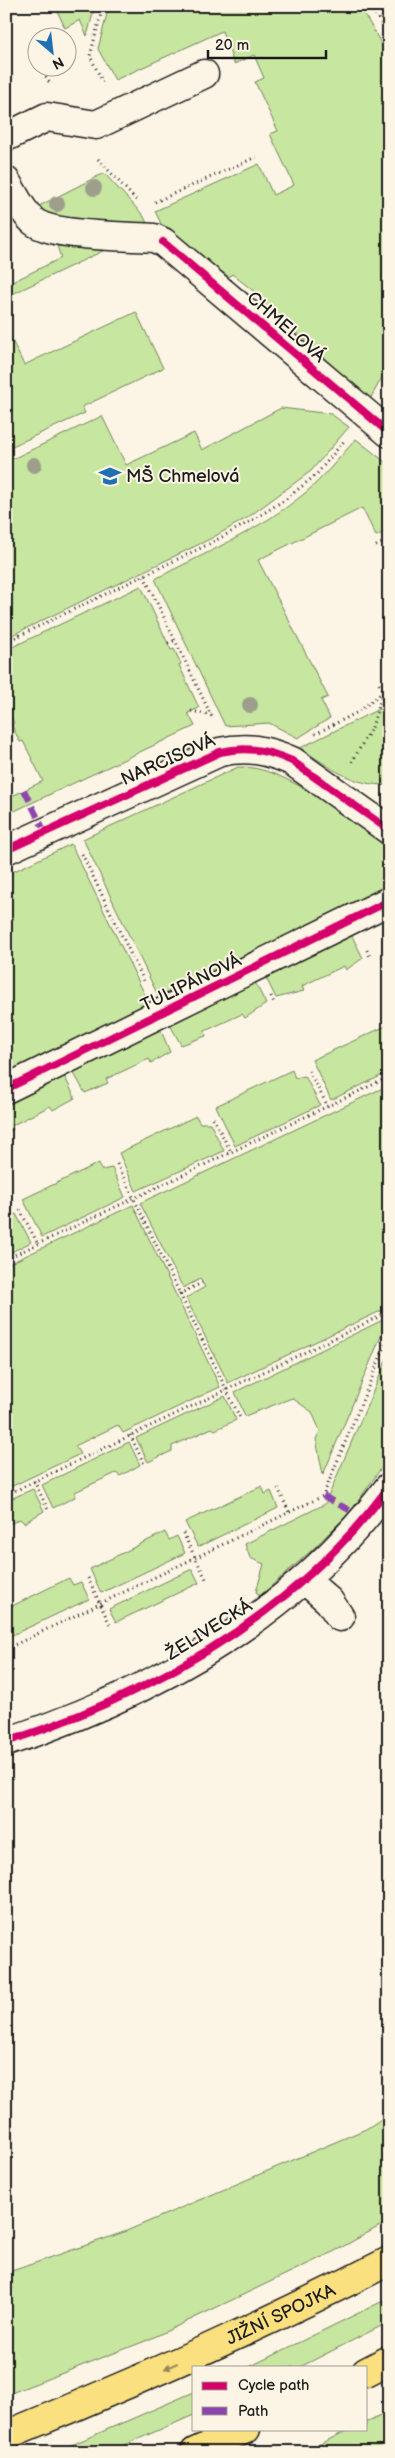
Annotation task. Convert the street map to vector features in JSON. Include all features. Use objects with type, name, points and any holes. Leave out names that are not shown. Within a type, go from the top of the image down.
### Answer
[{"type":"highway","name":"JIŽNÍ SPOJKA","points":[[6,2435],[107,2394],[200,2353],[300,2306],[389,2261]]},
{"type":"highway","points":[[368,2371],[389,2360]]},
{"type":"highway","points":[[195,2452],[244,2430]]},
{"type":"street","points":[[6,137],[47,117],[96,125],[204,74]]},
{"type":"street","name":"CHMELOVÁ","points":[[6,181],[26,213],[41,226],[64,231],[154,238],[164,242],[389,433]]},
{"type":"street","name":"NARCISOVÁ","points":[[6,850],[220,752],[236,748],[274,753],[292,761],[389,830]]},
{"type":"street","points":[[362,811],[389,806]]},
{"type":"street","name":"TULIPÁNOVÁ","points":[[6,1089],[389,901]]},
{"type":"street","name":"ŽELIVECKÁ","points":[[6,1742],[42,1730],[124,1696],[184,1666],[221,1644],[261,1616],[304,1579],[366,1518],[389,1487]]},
{"type":"street","points":[[304,1579],[329,1601],[340,1617]]},
{"type":"path","points":[[103,6],[90,56],[104,85]]},
{"type":"path","points":[[370,6],[389,36]]},
{"type":"path","points":[[152,204],[256,157]]},
{"type":"path","points":[[6,642],[209,544],[286,499],[316,474],[366,415]]},
{"type":"path","points":[[376,546],[389,540]]},
{"type":"path","points":[[144,576],[216,724]]},
{"type":"path","points":[[168,643],[176,640]]},
{"type":"path","points":[[379,684],[389,704]]},
{"type":"path","points":[[307,738],[358,712],[383,692],[389,690]]},
{"type":"path","points":[[331,789],[356,758],[372,727],[383,692]]},
{"type":"path","points":[[191,711],[211,715]]},
{"type":"path","points":[[67,822],[160,1015]]},
{"type":"path","points":[[310,1071],[328,1107]]},
{"type":"path","points":[[6,1259],[389,1077]]},
{"type":"path","points":[[213,1118],[231,1152]]},
{"type":"path","points":[[116,1164],[241,1420]]},
{"type":"path","points":[[20,1210],[38,1244]]},
{"type":"path","points":[[179,1294],[202,1283]]},
{"type":"path","points":[[6,1495],[389,1312]]},
{"type":"path","points":[[6,1649],[323,1496],[389,1336]]},
{"type":"path","points":[[130,1435],[145,1466]]},
{"type":"path","points":[[34,1481],[48,1512]]},
{"type":"path","points":[[278,1488],[289,1512]]},
{"type":"path","points":[[183,1533],[206,1579]]},
{"type":"path","points":[[88,1578],[110,1625]]},
{"type":"path","points":[[6,1657],[13,1672]]},
{"type":"green space","points":[[55,6],[95,6],[87,36],[80,20],[65,28]]},
{"type":"green space","points":[[109,6],[358,6],[367,19],[389,62],[389,365],[369,401],[304,339],[259,301],[261,297],[232,274],[229,277],[163,228],[155,211],[259,164],[273,195],[294,185],[270,134],[278,131],[255,82],[264,78],[254,55],[234,64],[222,31],[115,80],[98,49]]},
{"type":"green space","points":[[376,6],[389,6],[389,27],[378,9]]},
{"type":"green space","points":[[104,173],[143,215],[150,229],[50,223],[35,208]]},
{"type":"green space","points":[[57,246],[107,249],[6,297],[6,285],[61,258]]},
{"type":"green space","points":[[136,312],[163,368],[82,407],[85,413],[6,449],[6,328],[24,365]]},
{"type":"green space","points":[[281,408],[331,414],[349,427],[311,471],[247,518],[210,539],[6,638],[6,462],[102,416],[126,465],[194,433],[202,450]]},
{"type":"green space","points":[[356,439],[389,465],[389,530],[376,536],[362,508],[258,560],[328,697],[321,700],[330,718],[298,738],[269,723],[225,726],[155,579],[251,530],[287,507],[318,481]]},
{"type":"green space","points":[[141,586],[171,650],[174,649],[181,664],[179,665],[199,708],[188,713],[195,726],[6,815],[6,799],[43,781],[23,741],[20,742],[11,724],[14,723],[6,707],[6,650]]},
{"type":"green space","points":[[389,704],[389,785],[352,779],[300,748]]},
{"type":"green space","points":[[238,767],[256,769],[296,784],[389,848],[389,894],[162,1004],[83,839]]},
{"type":"green space","points":[[71,844],[151,1007],[6,1078],[6,875]]},
{"type":"green space","points":[[350,932],[363,958],[346,970],[344,966],[302,986],[304,991],[276,998],[264,974]]},
{"type":"green space","points":[[254,980],[266,1004],[245,1018],[242,1014],[205,1031],[206,1036],[181,1045],[168,1021]]},
{"type":"green space","points":[[388,1025],[389,1072],[331,1100],[312,1060]]},
{"type":"green space","points":[[159,1026],[170,1052],[151,1063],[149,1059],[106,1079],[108,1083],[85,1093],[71,1068]]},
{"type":"green space","points":[[292,1070],[295,1078],[305,1076],[320,1105],[235,1146],[216,1106]]},
{"type":"green space","points":[[62,1071],[75,1098],[53,1110],[50,1106],[11,1126],[13,1130],[6,1132],[6,1099]]},
{"type":"green space","points":[[389,1085],[389,1307],[228,1383],[186,1298],[205,1287],[200,1279],[183,1288],[140,1203]]},
{"type":"green space","points":[[196,1116],[200,1123],[210,1123],[224,1151],[136,1191],[119,1153]]},
{"type":"green space","points":[[99,1163],[102,1170],[112,1168],[125,1197],[42,1237],[23,1199]]},
{"type":"green space","points":[[133,1205],[220,1387],[123,1433],[118,1425],[75,1446],[80,1454],[6,1489],[6,1265]]},
{"type":"green space","points":[[16,1214],[31,1242],[6,1255],[6,1216]]},
{"type":"green space","points":[[389,1317],[323,1475],[316,1439],[320,1431],[312,1412],[292,1398],[245,1416],[235,1392]]},
{"type":"green space","points":[[389,1354],[389,1457],[351,1511],[313,1549],[260,1596],[256,1592],[264,1564],[250,1558],[245,1544],[325,1504]]},
{"type":"green space","points":[[225,1396],[236,1420],[215,1430],[212,1428],[172,1446],[172,1451],[148,1462],[136,1438]]},
{"type":"green space","points":[[129,1442],[140,1465],[120,1476],[116,1473],[75,1492],[75,1497],[53,1508],[42,1485]]},
{"type":"green space","points":[[262,1486],[265,1494],[271,1491],[278,1508],[198,1547],[185,1522]]},
{"type":"green space","points":[[33,1489],[44,1511],[24,1523],[20,1519],[6,1526],[6,1501]]},
{"type":"green space","points":[[165,1532],[169,1540],[177,1536],[185,1553],[101,1593],[90,1569]]},
{"type":"green space","points":[[192,1569],[199,1583],[116,1622],[109,1609]]},
{"type":"green space","points":[[69,1578],[73,1585],[81,1582],[89,1599],[6,1638],[6,1609]]},
{"type":"green space","points":[[389,2114],[389,2221],[335,2251],[148,2340],[6,2395],[6,2273],[124,2232],[366,2129]]},
{"type":"green space","points":[[389,2298],[389,2322],[302,2366],[251,2366]]},
{"type":"green space","points":[[192,2393],[192,2416],[108,2452],[55,2452]]},
{"type":"green space","points":[[389,2411],[389,2452],[304,2452],[348,2430],[368,2430],[368,2421]]},
{"type":"marked path","points":[[24,790],[45,832]]},
{"type":"marked path","points":[[323,1496],[351,1511]]},
{"type":"cycle path","points":[[163,242],[389,433]]},
{"type":"cycle path","points":[[6,850],[220,752],[239,749],[257,750],[292,761],[389,830]]},
{"type":"cycle path","points":[[6,1089],[389,901]]},
{"type":"cycle path","points":[[6,1742],[61,1722],[115,1699],[168,1674],[218,1644],[265,1611],[310,1574],[351,1533],[389,1487]]},
{"type":"place","name":"MŠ Chmelová","points":[[110,476]]}]
